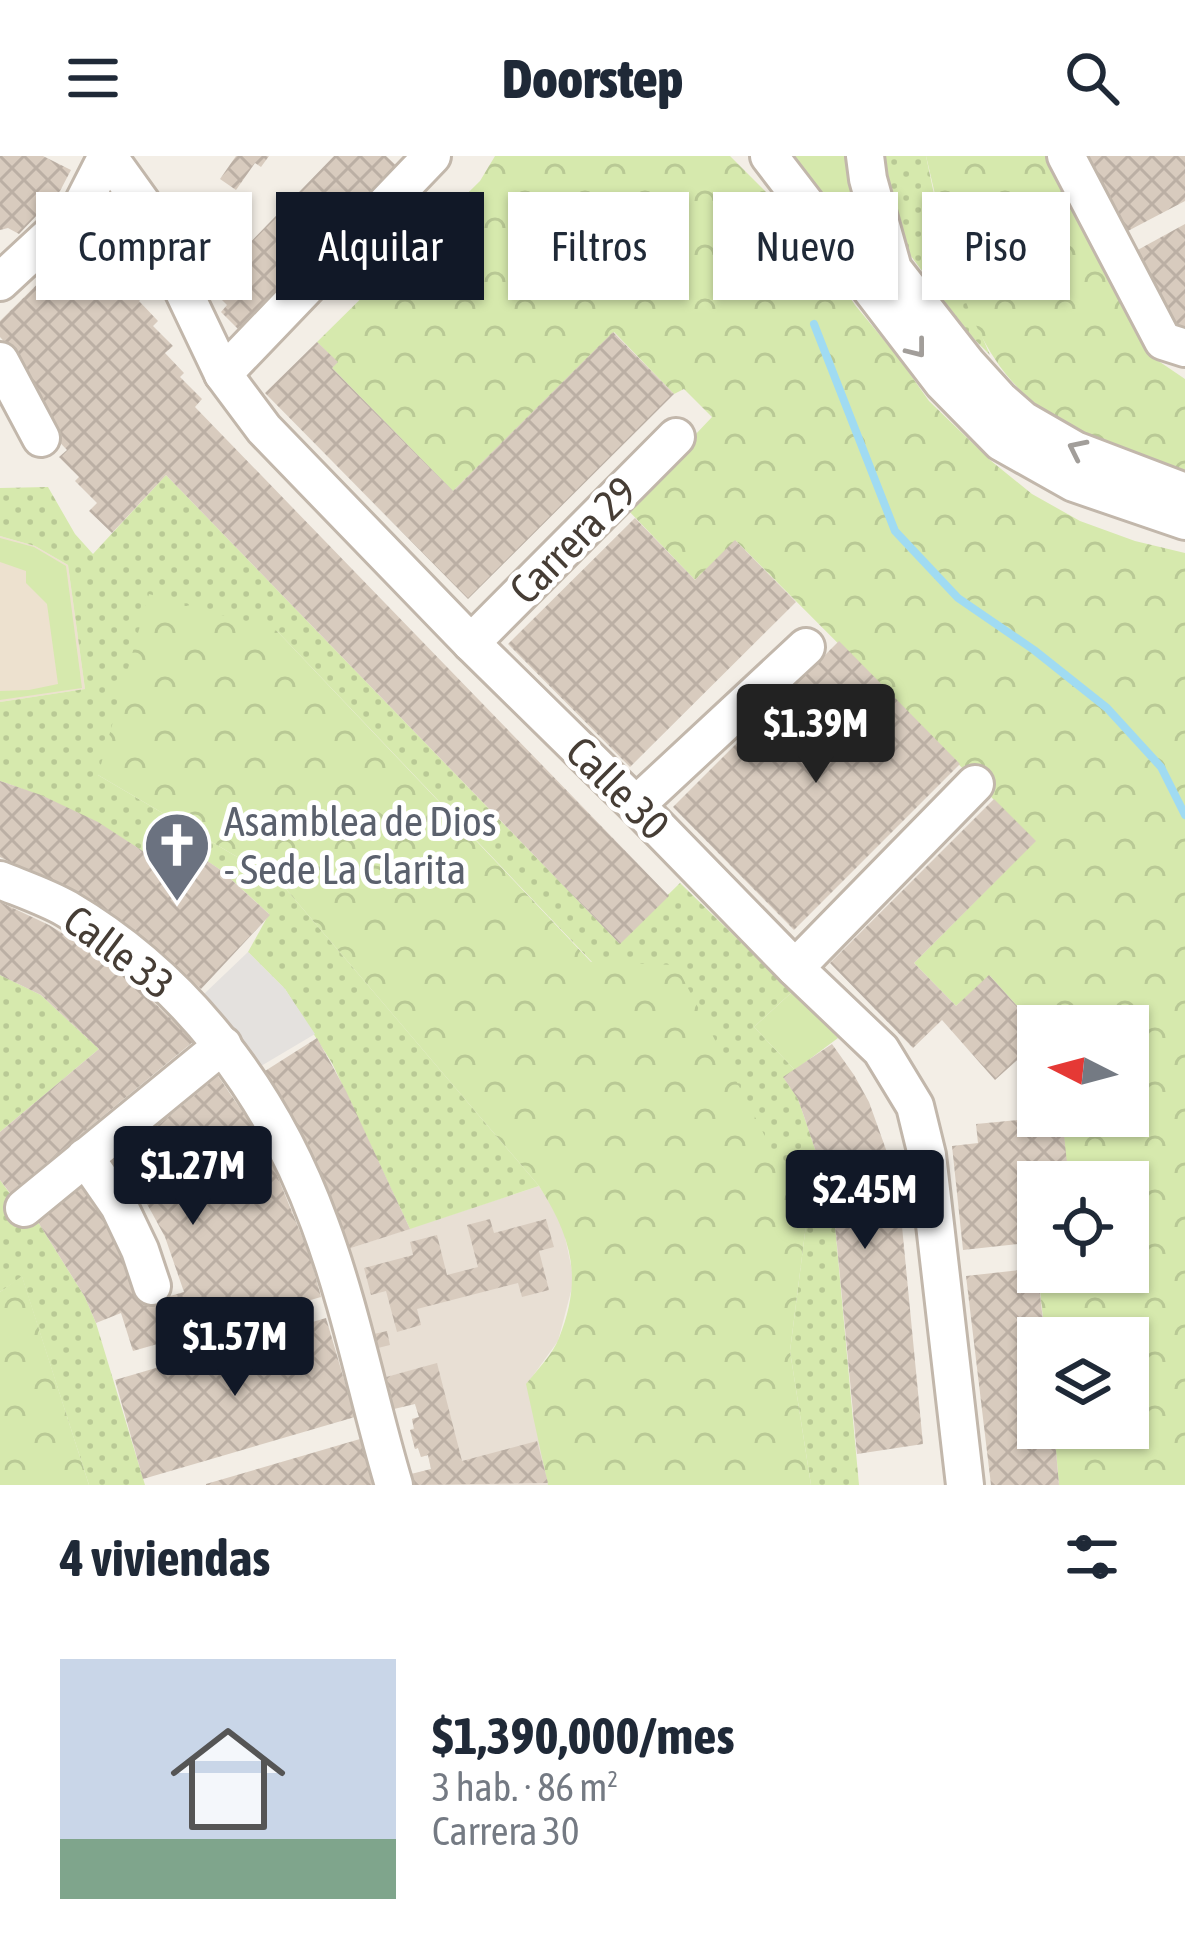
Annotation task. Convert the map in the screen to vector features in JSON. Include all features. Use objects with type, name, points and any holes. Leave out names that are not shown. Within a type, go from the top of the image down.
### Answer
[{"type":"street","points":[[0,282],[81,207],[107,156]]},
{"type":"street","name":"Calle 30","points":[[107,156],[141,202],[223,374],[264,429],[471,643],[881,1050],[915,1106],[927,1155],[965,1485]]},
{"type":"street","points":[[223,374],[432,156]]},
{"type":"street","points":[[769,156],[944,383],[1001,442],[1074,483],[1185,521]]},
{"type":"street","points":[[865,156],[893,268],[999,399],[1023,420],[1075,450],[1185,492]]},
{"type":"street","points":[[1066,156],[1163,341],[1185,348]]},
{"type":"street","points":[[0,361],[40,438]]},
{"type":"street","name":"Carrera 29","points":[[471,643],[676,437]]},
{"type":"street","points":[[636,805],[806,647]]},
{"type":"street","points":[[795,968],[975,784]]},
{"type":"street","name":"Calle 33","points":[[0,880],[64,907],[108,936],[189,1005],[249,1080],[286,1145],[319,1221],[394,1485]]},
{"type":"street","points":[[23,1208],[223,1045]]},
{"type":"street","points":[[85,1157],[119,1205],[152,1286]]},
{"type":"shaded area","points":[[0,536],[35,546],[68,565],[85,689],[0,702]]},
{"type":"shaded area","points":[[248,952],[285,989],[315,1034],[261,1066],[204,994]]},
{"type":"shaded area","points":[[539,1186],[562,1222],[574,1280],[558,1341],[527,1384],[552,1485],[406,1485],[406,1476],[431,1469],[428,1455],[421,1457],[415,1449],[410,1430],[412,1419],[419,1417],[415,1404],[437,1364],[386,1377],[348,1249]]},
{"type":"green space","points":[[495,156],[730,156],[766,192],[713,192],[713,300],[852,300],[929,401],[1032,494],[1080,521],[1185,553],[1185,1485],[1059,1485],[1056,1449],[1149,1449],[1149,1317],[1043,1317],[1040,1293],[1149,1293],[1149,1161],[1066,1161],[1064,1137],[1149,1137],[1149,1005],[1017,1006],[990,976],[956,1006],[914,963],[1035,841],[736,541],[695,580],[626,508],[712,417],[684,389],[674,394],[614,332],[453,491],[332,368],[337,362],[317,342],[360,300],[484,300],[484,192],[469,192]]},
{"type":"green space","points":[[792,156],[855,156],[862,192],[822,192]]},
{"type":"green space","points":[[880,156],[926,156],[934,192],[922,192],[922,271],[902,244],[898,192],[889,192]]},
{"type":"green space","points":[[926,156],[1058,156],[1068,192],[934,192]]},
{"type":"green space","points":[[1070,195],[1134,330],[1157,360],[1185,379],[1185,475],[1112,446],[1043,409],[1016,386],[977,328],[965,300],[1070,300]]},
{"type":"green space","points":[[944,300],[967,300],[990,355]]},
{"type":"green space","points":[[166,475],[619,943],[680,883],[792,992],[754,1027],[795,1070],[784,1078],[806,1122],[835,1225],[859,1485],[811,1485],[790,1351],[807,1217],[592,962],[277,631],[98,775],[280,882],[539,1186],[410,1229],[332,1063],[285,989],[248,952],[269,914],[195,853],[178,874],[48,799],[0,781],[0,702],[85,689],[68,565],[35,546],[0,536],[0,488],[48,487],[75,534],[93,554]]},
{"type":"green space","points":[[0,538],[34,547],[66,566],[82,688],[0,700],[0,691],[58,684],[47,604],[26,583],[26,571],[0,562]]},
{"type":"green space","points":[[149,594],[277,631],[591,962],[676,965],[807,1217],[790,1351],[811,1485],[548,1485],[526,1384],[559,1338],[572,1277],[566,1241],[539,1186],[280,882],[98,775]]},
{"type":"green space","points":[[0,975],[41,995],[99,1049],[0,1132]]},
{"type":"green space","points":[[792,992],[838,1038],[795,1070],[754,1027]]},
{"type":"green space","points":[[0,1180],[33,1225],[38,1222],[85,1297],[145,1485],[89,1485],[22,1277],[0,1292]]},
{"type":"green space","points":[[22,1276],[89,1485],[0,1485],[0,1292]]},
{"type":"building","points":[[0,156],[43,156],[71,170],[59,192],[36,192],[36,216],[19,234],[8,228],[0,230]]},
{"type":"building","points":[[236,156],[269,156],[261,167],[255,163],[236,190],[220,179]]},
{"type":"building","points":[[334,156],[386,156],[401,170],[380,192],[299,192]]},
{"type":"building","points":[[1085,156],[1185,156],[1185,201],[1124,233]]},
{"type":"building","points":[[276,216],[276,298],[242,333],[221,312],[227,305],[222,300],[252,300],[252,241]]},
{"type":"building","points":[[1185,224],[1185,334],[1178,337],[1134,252]]},
{"type":"building","points":[[36,285],[36,300],[140,300],[158,321],[153,326],[173,346],[165,353],[184,373],[180,377],[202,399],[195,407],[669,896],[620,944],[166,475],[112,533],[89,511],[97,503],[59,457],[67,450],[48,430],[19,380],[27,373],[7,353],[11,349],[0,337],[0,321]]},
{"type":"building","points":[[613,332],[674,394],[468,599],[265,393],[317,342],[338,362],[332,368],[453,491]]},
{"type":"building","points":[[635,518],[695,580],[735,540],[796,602],[630,767],[508,644]]},
{"type":"building","points":[[839,641],[960,764],[794,930],[673,807]]},
{"type":"building","points":[[0,781],[98,822],[178,874],[194,852],[270,915],[201,989],[138,933],[89,901],[0,857]]},
{"type":"building","points":[[994,799],[1036,841],[914,963],[956,1006],[989,975],[1017,1006],[1017,1060],[995,1080],[942,1020],[913,1048],[830,963]]},
{"type":"building","points":[[0,902],[102,958],[194,1041],[10,1193],[0,1180],[0,1132],[99,1049],[41,995],[0,975]]},
{"type":"building","points":[[317,1038],[410,1229],[348,1249],[308,1144],[265,1071]]},
{"type":"building","points":[[832,1044],[869,1102],[889,1158],[901,1216],[923,1444],[857,1454],[835,1224],[798,1099],[783,1077]]},
{"type":"building","points":[[218,1076],[272,1163],[310,1256],[321,1297],[133,1351],[121,1313],[96,1323],[38,1222],[83,1186],[149,1302],[184,1292],[165,1237],[117,1159]]},
{"type":"building","points":[[1017,1120],[1017,1137],[1064,1137],[1067,1161],[1017,1161],[1017,1244],[963,1250],[952,1146],[978,1143],[976,1124]]},
{"type":"building","points":[[490,1219],[494,1233],[546,1219],[554,1247],[539,1251],[549,1290],[522,1297],[518,1283],[417,1309],[421,1325],[397,1332],[386,1291],[371,1295],[364,1268],[413,1255],[410,1242],[437,1235],[447,1275],[478,1267],[467,1225]]},
{"type":"building","points":[[1017,1270],[1017,1293],[1040,1293],[1043,1317],[1017,1317],[1017,1449],[1056,1449],[1059,1485],[991,1485],[966,1276]]},
{"type":"building","points":[[326,1318],[355,1417],[143,1479],[115,1380]]},
{"type":"building","points":[[387,1331],[390,1345],[378,1348],[374,1334]]},
{"type":"building","points":[[437,1363],[462,1461],[537,1441],[548,1483],[413,1485],[411,1474],[431,1469],[428,1455],[421,1457],[415,1449],[410,1430],[414,1429],[412,1419],[419,1417],[415,1404],[394,1409],[386,1377]]},
{"type":"building","points":[[360,1439],[373,1485],[206,1485],[206,1484]]},
{"type":"waterway","points":[[814,324],[895,531],[958,598],[1107,708],[1161,767],[1185,815]]},
{"type":"place","name":"Asamblea de Dios - Sede La Clarita","points":[[177,904]]}]
